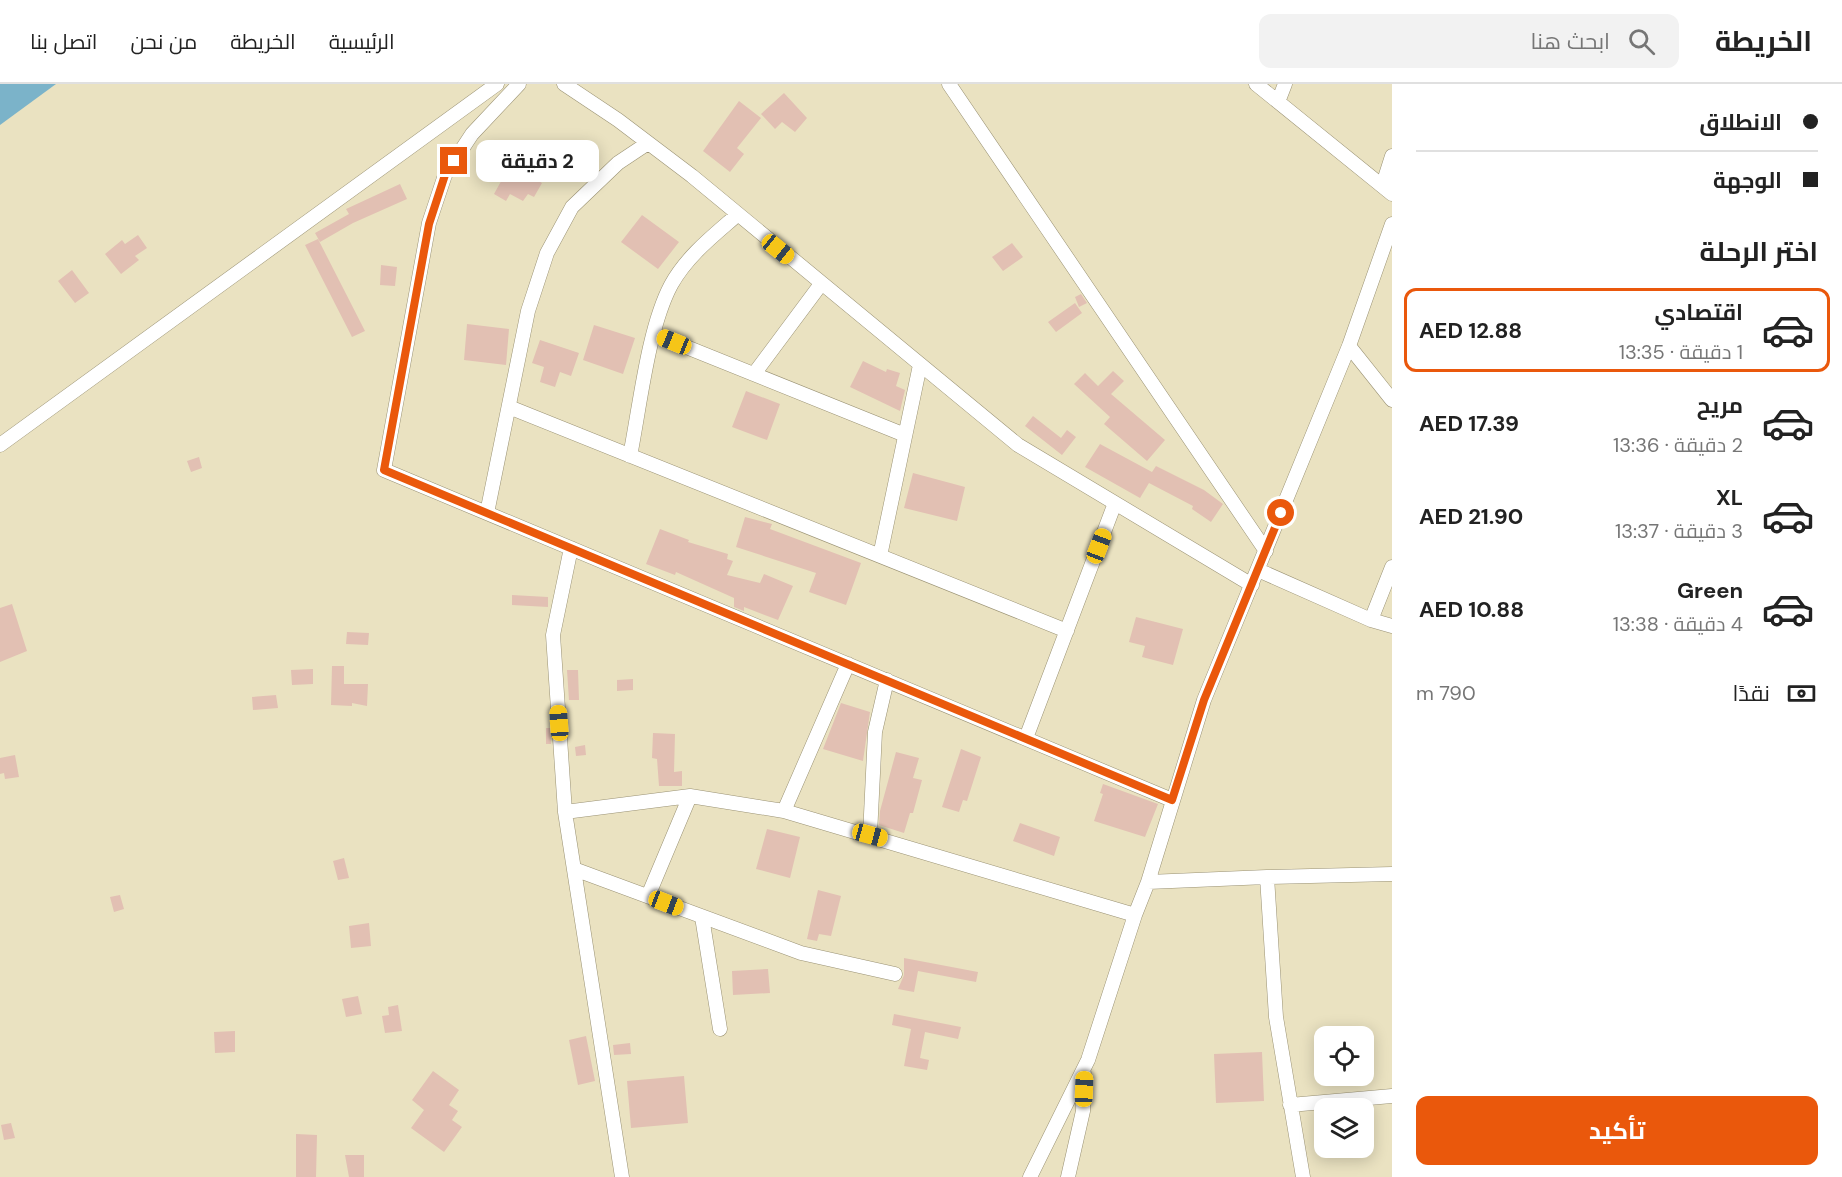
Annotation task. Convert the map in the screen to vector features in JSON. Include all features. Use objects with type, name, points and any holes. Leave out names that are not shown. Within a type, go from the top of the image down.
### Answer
[{"type":"street","points":[[0,445],[496,84]]},
{"type":"street","points":[[519,84],[472,134],[445,175],[429,224],[384,470],[1172,800]]},
{"type":"street","points":[[564,84],[648,143],[1018,445],[1252,585]]},
{"type":"street","points":[[949,84],[1266,551]]},
{"type":"street","points":[[1256,84],[1392,194]]},
{"type":"street","points":[[1278,102],[1286,84]]},
{"type":"street","points":[[488,513],[528,311],[547,253],[572,207],[618,163],[648,143]]},
{"type":"street","points":[[1392,156],[1385,178],[1392,189]]},
{"type":"street","points":[[630,456],[658,316],[671,284],[700,246],[737,214]]},
{"type":"street","points":[[1030,1177],[1084,1068],[1148,882],[1204,700],[1349,346],[1391,229]]},
{"type":"street","points":[[754,374],[821,284]]},
{"type":"street","points":[[654,334],[905,435]]},
{"type":"street","points":[[1349,346],[1392,400]]},
{"type":"street","points":[[880,556],[920,365]]},
{"type":"street","points":[[508,407],[1067,631]]},
{"type":"street","points":[[1026,738],[1115,503]]},
{"type":"street","points":[[571,548],[553,635],[565,812],[622,1177]]},
{"type":"street","points":[[1371,620],[1392,567]]},
{"type":"street","points":[[1258,570],[1371,620],[1392,626]]},
{"type":"street","points":[[784,811],[848,664]]},
{"type":"street","points":[[870,835],[875,732],[887,680]]},
{"type":"street","points":[[565,812],[690,796],[784,811],[1135,915]]},
{"type":"street","points":[[648,896],[690,796]]},
{"type":"street","points":[[574,869],[801,954],[895,974]]},
{"type":"street","points":[[1148,882],[1392,874]]},
{"type":"street","points":[[1267,877],[1276,1017],[1303,1177]]},
{"type":"street","points":[[702,916],[720,1029]]},
{"type":"street","points":[[1068,1177],[1083,1112],[1084,1068]]},
{"type":"street","points":[[1290,1105],[1392,1096]]},
{"type":"water","points":[[0,84],[56,84],[0,125]]},
{"type":"building","points":[[784,93],[807,118],[795,132],[782,122],[775,129],[761,114]]},
{"type":"building","points":[[739,101],[761,118],[737,148],[744,154],[730,172],[703,151]]},
{"type":"building","points":[[510,165],[542,183],[534,197],[528,194],[523,201],[510,194],[506,201],[494,194]]},
{"type":"building","points":[[400,184],[407,199],[353,223],[320,242],[315,233],[349,214],[346,209]]},
{"type":"building","points":[[642,215],[679,242],[658,269],[621,242]]},
{"type":"building","points":[[138,235],[147,248],[135,256],[139,260],[121,274],[105,254],[122,240],[125,244]]},
{"type":"building","points":[[318,239],[365,331],[352,337],[305,245]]},
{"type":"building","points":[[1012,243],[1023,257],[1003,271],[992,257]]},
{"type":"building","points":[[381,265],[397,267],[395,286],[380,285]]},
{"type":"building","points":[[72,270],[89,293],[75,303],[58,281]]},
{"type":"building","points":[[1081,294],[1087,303],[1079,307],[1075,297]]},
{"type":"building","points":[[1075,303],[1082,313],[1056,332],[1048,322]]},
{"type":"building","points":[[467,324],[509,329],[506,365],[464,360]]},
{"type":"building","points":[[594,325],[635,338],[623,374],[583,360]]},
{"type":"building","points":[[540,340],[579,353],[571,376],[560,372],[555,387],[540,382],[544,367],[532,363]]},
{"type":"building","points":[[863,361],[886,372],[887,369],[900,373],[896,386],[905,390],[900,411],[850,387]]},
{"type":"building","points":[[1113,371],[1124,381],[1111,394],[1165,440],[1147,461],[1104,424],[1110,417],[1074,384],[1085,373],[1098,386]]},
{"type":"building","points":[[746,391],[780,404],[767,440],[732,427]]},
{"type":"building","points":[[1033,416],[1061,438],[1067,430],[1076,437],[1062,455],[1025,426]]},
{"type":"building","points":[[1100,444],[1152,472],[1156,466],[1204,490],[1223,504],[1211,522],[1192,509],[1193,506],[1149,483],[1140,498],[1085,467]]},
{"type":"building","points":[[199,457],[202,468],[191,472],[187,461]]},
{"type":"building","points":[[913,473],[965,487],[957,521],[904,508]]},
{"type":"building","points":[[745,517],[772,524],[770,529],[861,563],[846,605],[809,592],[816,573],[736,547]]},
{"type":"building","points":[[660,529],[689,540],[688,542],[728,554],[727,559],[733,561],[727,575],[760,583],[764,574],[793,586],[778,620],[744,607],[744,611],[734,607],[734,598],[676,572],[675,575],[646,564]]},
{"type":"building","points":[[512,595],[548,597],[548,607],[512,605]]},
{"type":"building","points":[[12,604],[27,651],[0,662],[0,608]]},
{"type":"building","points":[[1136,617],[1183,629],[1173,665],[1142,657],[1145,646],[1129,642]]},
{"type":"building","points":[[347,632],[369,633],[368,645],[346,644]]},
{"type":"building","points":[[332,666],[344,666],[344,684],[368,684],[367,706],[352,703],[352,706],[331,705]]},
{"type":"building","points":[[313,669],[313,684],[292,685],[291,670]]},
{"type":"building","points":[[567,670],[578,670],[579,700],[569,700]]},
{"type":"building","points":[[633,679],[633,690],[617,691],[617,680]]},
{"type":"building","points":[[276,695],[278,708],[253,710],[252,697]]},
{"type":"building","points":[[841,703],[870,712],[863,761],[823,749]]},
{"type":"building","points":[[546,728],[550,728],[551,744],[546,744]]},
{"type":"building","points":[[653,733],[675,734],[674,772],[682,771],[682,786],[659,786],[657,759],[652,758]]},
{"type":"building","points":[[585,745],[586,755],[576,756],[575,747]]},
{"type":"building","points":[[961,749],[981,757],[967,801],[963,800],[959,812],[942,807]]},
{"type":"building","points":[[896,752],[919,758],[913,778],[922,780],[913,813],[910,813],[904,833],[879,825],[880,811]]},
{"type":"building","points":[[15,755],[19,777],[5,779],[4,773],[0,774],[0,758]]},
{"type":"building","points":[[1103,784],[1158,804],[1145,837],[1094,821],[1103,794],[1100,793]]},
{"type":"building","points":[[1020,823],[1060,837],[1054,856],[1013,841]]},
{"type":"building","points":[[767,829],[800,837],[790,878],[756,869]]},
{"type":"building","points":[[344,858],[349,878],[338,880],[333,861]]},
{"type":"building","points":[[818,890],[841,896],[831,936],[819,934],[817,941],[807,939]]},
{"type":"building","points":[[120,895],[124,909],[114,912],[110,897]]},
{"type":"building","points":[[369,923],[371,946],[351,948],[349,926]]},
{"type":"building","points":[[904,958],[978,972],[976,982],[918,971],[914,992],[898,989],[904,975]]},
{"type":"building","points":[[768,969],[770,993],[733,995],[732,971]]},
{"type":"building","points":[[358,996],[362,1014],[346,1017],[342,999]]},
{"type":"building","points":[[398,1005],[402,1031],[385,1033],[382,1016],[389,1015],[388,1007]]},
{"type":"building","points":[[894,1014],[961,1027],[958,1039],[925,1032],[920,1058],[929,1060],[927,1070],[904,1066],[911,1029],[892,1025]]},
{"type":"building","points":[[235,1031],[235,1052],[215,1053],[214,1032]]},
{"type":"building","points":[[586,1036],[595,1081],[578,1085],[569,1040]]},
{"type":"building","points":[[630,1043],[631,1054],[614,1055],[613,1045]]},
{"type":"building","points":[[1262,1052],[1264,1101],[1216,1103],[1214,1054]]},
{"type":"building","points":[[433,1071],[459,1090],[449,1105],[458,1111],[452,1120],[462,1127],[444,1152],[411,1128],[424,1110],[412,1100]]},
{"type":"building","points":[[684,1076],[688,1123],[631,1128],[627,1081]]},
{"type":"building","points":[[11,1123],[15,1138],[4,1140],[1,1125]]},
{"type":"building","points":[[296,1134],[317,1135],[316,1177],[296,1177]]},
{"type":"building","points":[[345,1155],[364,1155],[364,1177],[349,1177]]},
{"type":"route","points":[[454,161],[445,175],[429,224],[384,470],[1172,800],[1204,700],[1281,513]]}]
